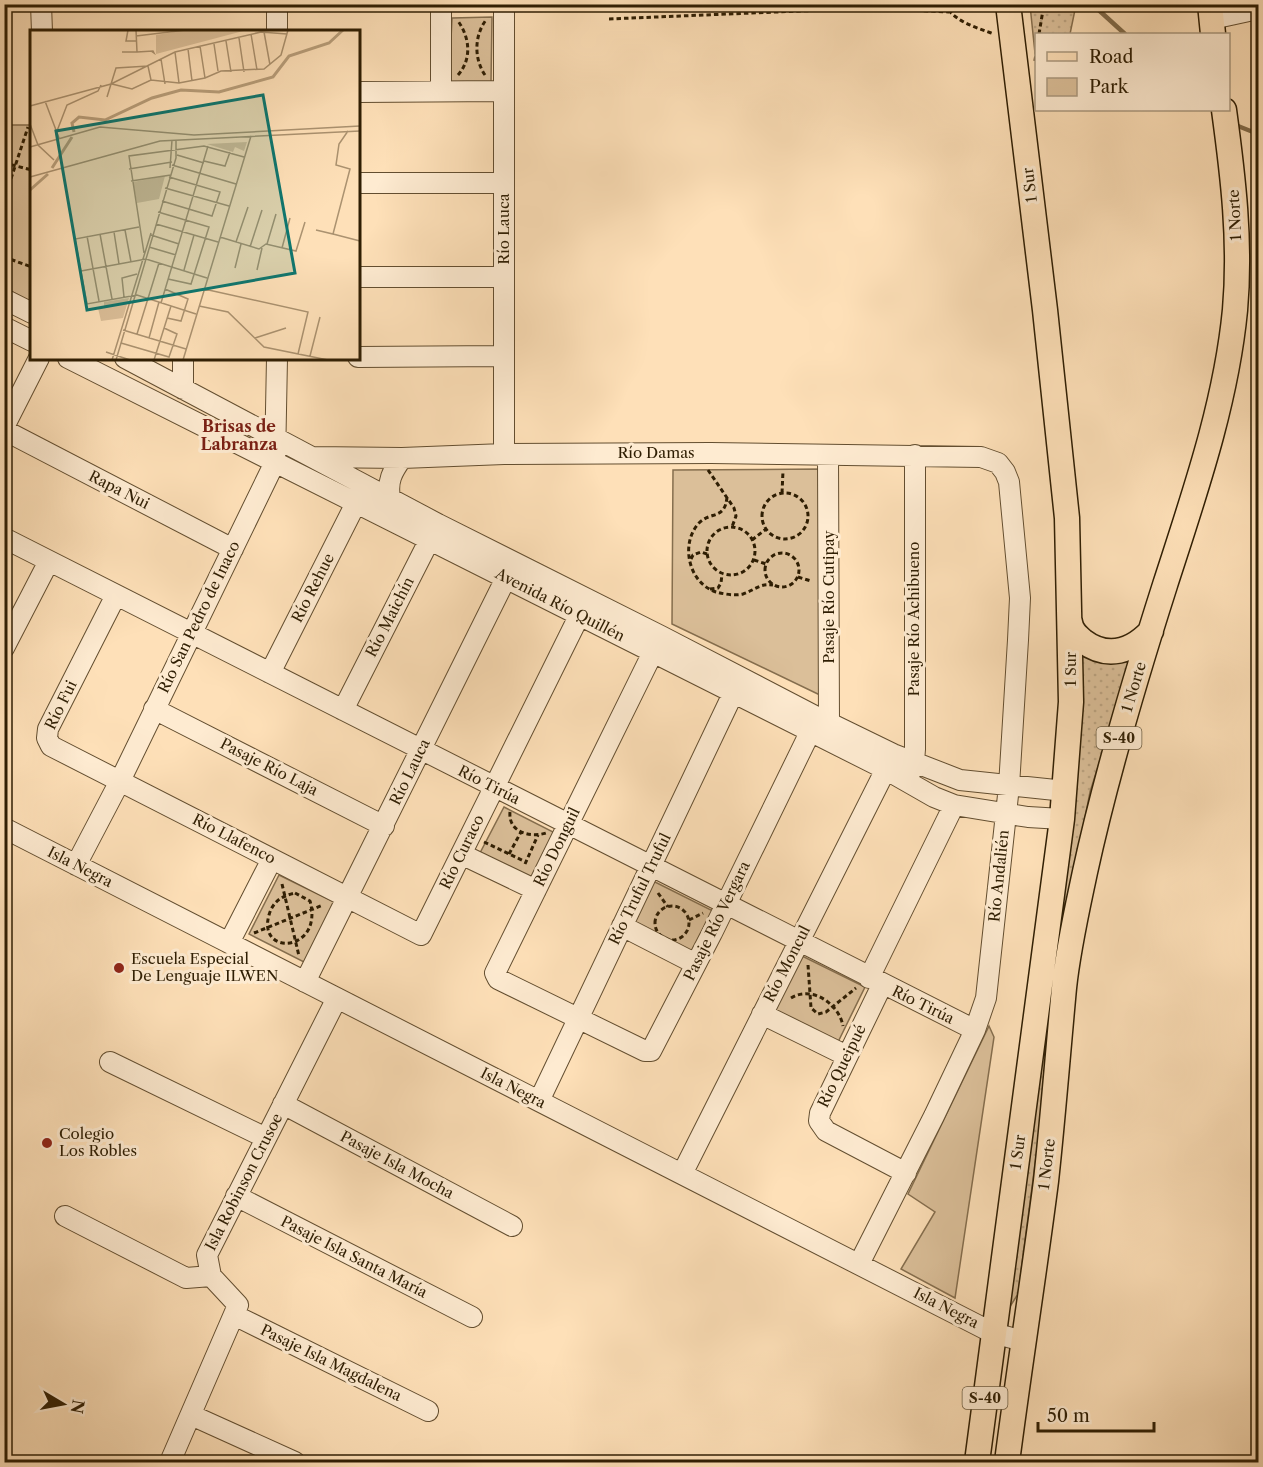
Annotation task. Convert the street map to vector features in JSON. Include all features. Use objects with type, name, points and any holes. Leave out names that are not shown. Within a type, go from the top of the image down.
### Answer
[{"type":"main road","name":"1 Sur","points":[[993,1333],[1062,819],[1071,702],[1067,518],[1045,310],[1008,4]]},
{"type":"main road","name":"1 Norte","points":[[1023,1341],[1045,1183],[1071,942],[1095,826],[1123,724],[1212,433],[1226,371],[1235,310],[1237,265],[1234,185],[1224,111]]},
{"type":"main road","points":[[1070,622],[1077,636],[1095,648],[1105,651],[1132,647],[1151,631]]},
{"type":"main road","name":"S-40","points":[[977,1462],[993,1333]]},
{"type":"main road","name":"S-40","points":[[1007,1462],[1023,1341]]},
{"type":"street","points":[[41,4],[42,30]]},
{"type":"street","points":[[277,4],[277,30]]},
{"type":"street","points":[[441,4],[441,92]]},
{"type":"street","name":"Río Lauca","points":[[504,4],[504,454]]},
{"type":"street","points":[[1212,19],[1258,9]]},
{"type":"street","points":[[360,92],[504,92]]},
{"type":"street","points":[[360,183],[504,183]]},
{"type":"street","points":[[360,277],[504,277]]},
{"type":"street","points":[[4,299],[30,312]]},
{"type":"street","points":[[4,327],[30,339]]},
{"type":"street","points":[[360,357],[504,356]]},
{"type":"street","points":[[4,429],[38,360]]},
{"type":"street","name":"Avenida Río Quillén","points":[[72,360],[356,503],[434,532],[584,607],[889,761],[907,782],[954,805],[1062,819]]},
{"type":"street","name":"Avenida Río Quillén","points":[[129,360],[390,498],[434,532]]},
{"type":"street","points":[[183,360],[183,389]]},
{"type":"street","name":"Río San Pedro de Inaco","points":[[76,865],[120,781],[275,462],[277,360]]},
{"type":"street","name":"Rapa Nui","points":[[4,429],[233,549]]},
{"type":"street","name":"Río Damas","points":[[313,457],[402,458],[504,454],[698,453],[981,457],[998,463]]},
{"type":"street","name":"Pasaje Río Cutipay","points":[[820,727],[828,455]]},
{"type":"street","name":"Pasaje Río Achibueno","points":[[907,782],[914,762],[915,455]]},
{"type":"street","points":[[390,498],[388,486],[391,473],[402,458]]},
{"type":"street","name":"Río Andalién","points":[[859,1264],[975,1030],[986,998],[1009,786],[1020,598],[1009,482],[998,463]]},
{"type":"street","name":"Río Rehue","points":[[270,674],[356,503]]},
{"type":"street","name":"Río Maichín","points":[[343,710],[434,532]]},
{"type":"street","name":"Río Tirúa","points":[[4,538],[975,1030]]},
{"type":"street","points":[[4,648],[49,561]]},
{"type":"street","name":"Río Lauca","points":[[305,982],[510,570]]},
{"type":"street","name":"Río Fui","points":[[116,595],[47,733],[51,746],[120,781]]},
{"type":"street","name":"Río Curaco","points":[[346,897],[421,935],[584,607]]},
{"type":"street","name":"Río Donguil","points":[[577,1019],[498,979],[495,973],[657,644]]},
{"type":"street","name":"Río Truful Truful","points":[[539,1101],[737,685]]},
{"type":"street","name":"Pasaje Río Laja","points":[[154,709],[384,825]]},
{"type":"street","name":"Pasaje Río Vergara","points":[[577,1019],[645,1052],[651,1051],[820,727]]},
{"type":"street","name":"Avenida Río Quillén","points":[[889,761],[914,762],[960,780],[1065,791]]},
{"type":"street","name":"Río Moncul","points":[[682,1174],[762,1014],[802,944],[889,761]]},
{"type":"street","name":"Río Llafenco","points":[[120,781],[346,897]]},
{"type":"street","name":"Río Queipué","points":[[906,1173],[826,1131],[819,1121],[820,1113],[857,1036],[876,981],[954,805]]},
{"type":"street","name":"Isla Negra","points":[[4,828],[993,1333],[1023,1341]]},
{"type":"street","points":[[462,854],[536,890]]},
{"type":"street","points":[[229,943],[274,860]]},
{"type":"street","points":[[622,926],[696,964]]},
{"type":"street","name":"Isla Robinson Crusoe","points":[[212,1276],[207,1255],[337,998]]},
{"type":"street","points":[[762,1014],[847,1056]]},
{"type":"street","points":[[110,1062],[266,1138]]},
{"type":"street","name":"Pasaje Isla Mocha","points":[[283,1104],[512,1226]]},
{"type":"street","name":"Pasaje Isla Santa María","points":[[236,1196],[472,1317]]},
{"type":"street","points":[[64,1216],[186,1278],[212,1276],[238,1305],[170,1462]]},
{"type":"street","name":"Pasaje Isla Magdalena","points":[[234,1315],[428,1410]]},
{"type":"street","points":[[190,1415],[295,1462]]},
{"type":"path","points":[[944,4],[949,12],[961,21],[1013,40]]},
{"type":"path","points":[[1039,33],[1044,4]]},
{"type":"path","points":[[609,19],[871,8],[949,12]]},
{"type":"path","points":[[5,199],[28,127]]},
{"type":"path","points":[[4,163],[30,169]]},
{"type":"path","points":[[4,257],[30,266]]},
{"type":"path","points":[[698,453],[734,508],[736,516],[732,527]]},
{"type":"path","points":[[782,494],[783,454]]},
{"type":"path","points":[[782,494],[794,494],[805,505],[808,512],[806,527],[795,537],[788,539],[774,536],[766,529],[762,518],[766,504],[771,498],[782,494]]},
{"type":"path","points":[[727,497],[722,513],[701,521],[692,534],[689,552],[693,573],[700,583],[710,589],[728,594],[740,595],[759,585],[784,588],[790,586],[798,577],[799,566],[793,557],[783,553],[772,556],[766,564],[766,576],[773,585]]},
{"type":"path","points":[[732,527],[744,531],[752,540],[754,560],[750,566],[737,575],[722,574],[711,565],[707,554],[709,542],[720,530],[732,527]]},
{"type":"path","points":[[752,540],[766,529]]},
{"type":"path","points":[[690,560],[693,555],[701,552],[707,554]]},
{"type":"path","points":[[754,560],[766,564]]},
{"type":"path","points":[[710,589],[718,588],[722,574]]},
{"type":"path","points":[[509,854],[520,831]]},
{"type":"path","points":[[470,835],[526,862]]},
{"type":"path","points":[[517,881],[538,836]]},
{"type":"path","points":[[274,860],[285,895],[305,982]]},
{"type":"path","points":[[295,892],[304,896],[310,901],[313,909],[307,933],[296,943],[277,942],[267,928],[272,905],[285,895],[295,892]]},
{"type":"path","points":[[658,893],[668,907]]},
{"type":"path","points":[[229,943],[346,897]]},
{"type":"path","points":[[668,907],[678,907],[683,910],[689,920],[684,935],[674,940],[663,938],[656,929],[656,918],[663,909],[668,907]]},
{"type":"path","points":[[802,944],[811,1008],[818,1014],[826,1012],[876,981]]},
{"type":"path","points":[[772,995],[785,1002],[794,995],[810,994],[821,998],[833,1006],[841,1018],[844,1031],[857,1036]]},
{"type":"green space","points":[[1030,5],[1076,5],[1070,33],[1035,33],[1035,53]]},
{"type":"green space","points":[[492,17],[491,82],[449,82],[452,18]]},
{"type":"green space","points":[[4,125],[30,125],[30,301],[5,288]]},
{"type":"green space","points":[[821,469],[822,696],[672,624],[673,470]]},
{"type":"green space","points":[[1077,650],[1133,656],[1090,792],[1071,890],[1018,1294],[1009,1308]]},
{"type":"green space","points":[[504,807],[561,836],[538,883],[480,853]]},
{"type":"green space","points":[[279,875],[334,902],[304,962],[249,934]]},
{"type":"green space","points":[[651,880],[717,913],[695,956],[633,921]]},
{"type":"green space","points":[[798,954],[865,987],[838,1042],[771,1009]]},
{"type":"green space","points":[[989,1026],[994,1037],[955,1298],[901,1269],[935,1212],[908,1194]]},
{"type":"waterway","points":[[1092,4],[1124,33]]},
{"type":"waterway","points":[[1233,124],[1258,134]]},
{"type":"place","name":"Escuela Especial De Lenguaje ILWEN","points":[[119,968]]},
{"type":"place","name":"Colegio Los Robles","points":[[47,1143]]},
{"type":"district","name":"Brisas de Labranza","points":[[239,435]]}]
